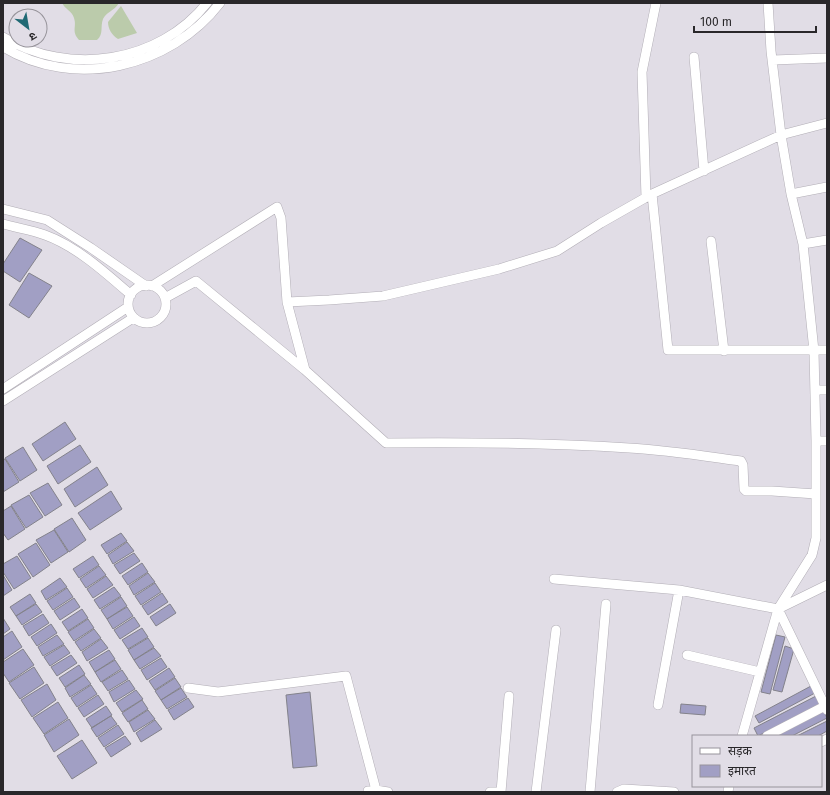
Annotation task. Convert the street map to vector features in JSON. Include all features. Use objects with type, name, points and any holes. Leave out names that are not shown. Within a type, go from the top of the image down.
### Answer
[{"type":"street","points":[[3,40],[33,51],[64,59],[90,60],[116,57],[136,52],[165,39],[191,20],[207,3]]},
{"type":"street","points":[[3,40],[31,60],[55,66],[93,69],[118,66],[149,57],[177,43],[197,27],[220,3]]},
{"type":"street","points":[[656,3],[653,25],[642,72],[649,196],[668,350],[827,350]]},
{"type":"street","points":[[742,735],[778,610],[812,555],[816,538],[814,351],[803,244],[791,194],[781,135],[771,51],[768,3]]},
{"type":"street","points":[[694,57],[704,171]]},
{"type":"street","points":[[773,60],[827,58]]},
{"type":"street","points":[[286,302],[383,296],[499,269],[557,252],[649,196],[781,135],[827,123]]},
{"type":"street","points":[[791,194],[827,187]]},
{"type":"street","points":[[3,209],[47,220],[149,286],[162,293],[166,304],[162,316],[157,320],[145,323],[133,318],[128,307],[130,295],[140,287],[149,286],[277,207],[281,218],[286,302],[305,370]]},
{"type":"street","points":[[3,224],[45,235],[73,249],[104,272],[130,295]]},
{"type":"street","points":[[803,244],[827,240]]},
{"type":"street","points":[[711,241],[724,351]]},
{"type":"street","points":[[165,298],[196,281],[305,370],[386,443],[463,442],[630,448],[696,455],[741,461],[743,465],[744,489],[746,491],[816,494]]},
{"type":"street","points":[[3,389],[128,307]]},
{"type":"street","points":[[3,401],[133,318]]},
{"type":"street","points":[[815,390],[827,390]]},
{"type":"street","points":[[816,441],[827,441]]},
{"type":"street","points":[[554,579],[679,590],[778,610],[827,585]]},
{"type":"street","points":[[658,704],[679,590]]},
{"type":"street","points":[[590,792],[606,604]]},
{"type":"street","points":[[769,735],[826,708],[778,610]]},
{"type":"street","points":[[536,792],[556,630]]},
{"type":"street","points":[[687,655],[760,672]]},
{"type":"street","points":[[188,688],[218,692],[346,676],[372,791],[388,792]]},
{"type":"street","points":[[490,792],[500,792],[509,696]]},
{"type":"street","points":[[617,792],[624,789],[674,792]]},
{"type":"green space","points":[[62,3],[119,3],[104,17],[101,33],[97,40],[79,40],[75,34],[75,21],[73,16]]},
{"type":"green space","points":[[121,6],[137,33],[118,39],[111,32],[108,22]]},
{"type":"building","points":[[20,238],[42,250],[20,282],[3,271],[3,264]]},
{"type":"building","points":[[29,273],[52,286],[29,318],[9,305]]},
{"type":"building","points":[[65,422],[76,439],[43,461],[32,444]]},
{"type":"building","points":[[80,445],[91,462],[58,484],[47,466]]},
{"type":"building","points":[[23,447],[37,470],[20,481],[5,458]]},
{"type":"building","points":[[5,459],[19,482],[3,492],[3,460]]},
{"type":"building","points":[[97,467],[108,485],[75,507],[64,489]]},
{"type":"building","points":[[48,483],[62,505],[45,516],[30,493]]},
{"type":"building","points":[[111,491],[122,509],[90,530],[78,513]]},
{"type":"building","points":[[29,495],[43,517],[26,528],[11,505]]},
{"type":"building","points":[[11,506],[25,529],[8,540],[3,533],[3,511]]},
{"type":"building","points":[[72,518],[86,540],[69,552],[54,529]]},
{"type":"building","points":[[54,530],[68,552],[51,563],[36,540]]},
{"type":"building","points":[[121,533],[127,541],[107,554],[101,545]]},
{"type":"building","points":[[127,542],[134,551],[113,564],[108,555]]},
{"type":"building","points":[[36,543],[50,565],[33,577],[18,554]]},
{"type":"building","points":[[134,553],[140,561],[120,574],[114,565]]},
{"type":"building","points":[[17,556],[31,578],[14,589],[3,572],[3,564]]},
{"type":"building","points":[[93,556],[99,565],[79,578],[73,569]]},
{"type":"building","points":[[142,563],[148,572],[128,585],[122,576]]},
{"type":"building","points":[[99,566],[106,575],[86,588],[80,579]]},
{"type":"building","points":[[148,573],[155,582],[134,595],[129,586]]},
{"type":"building","points":[[3,575],[12,590],[3,596]]},
{"type":"building","points":[[106,576],[113,585],[93,598],[87,589]]},
{"type":"building","points":[[60,578],[67,587],[46,600],[41,591]]},
{"type":"building","points":[[155,583],[161,592],[141,605],[135,596]]},
{"type":"building","points":[[114,587],[121,596],[100,609],[94,600]]},
{"type":"building","points":[[67,588],[73,597],[53,610],[47,601]]},
{"type":"building","points":[[162,593],[168,602],[148,615],[142,606]]},
{"type":"building","points":[[30,594],[36,603],[16,616],[10,607]]},
{"type":"building","points":[[121,597],[127,606],[107,619],[101,610]]},
{"type":"building","points":[[74,598],[80,607],[60,620],[54,611]]},
{"type":"building","points":[[36,604],[42,612],[22,625],[16,616]]},
{"type":"building","points":[[170,604],[176,613],[156,626],[150,617]]},
{"type":"building","points":[[127,607],[133,616],[113,629],[107,619]]},
{"type":"building","points":[[82,609],[88,618],[68,631],[62,622]]},
{"type":"building","points":[[43,614],[49,623],[29,636],[23,626]]},
{"type":"building","points":[[134,617],[140,626],[120,639],[114,630]]},
{"type":"building","points":[[3,618],[10,629],[3,634]]},
{"type":"building","points":[[88,619],[94,628],[74,641],[68,632]]},
{"type":"building","points":[[51,624],[57,633],[37,646],[31,637]]},
{"type":"building","points":[[142,628],[148,637],[128,649],[122,640]]},
{"type":"building","points":[[94,629],[101,638],[81,651],[75,642]]},
{"type":"building","points":[[12,631],[22,647],[3,660],[3,637]]},
{"type":"building","points":[[57,635],[64,644],[43,656],[38,647]]},
{"type":"building","points":[[776,635],[785,637],[770,694],[761,692]]},
{"type":"building","points":[[148,638],[154,647],[134,660],[128,650]]},
{"type":"building","points":[[101,639],[108,648],[87,661],[82,652]]},
{"type":"building","points":[[64,645],[70,653],[50,666],[44,657]]},
{"type":"building","points":[[785,646],[794,649],[782,692],[773,690]]},
{"type":"building","points":[[154,648],[161,656],[140,669],[134,660]]},
{"type":"building","points":[[23,649],[34,665],[9,682],[3,673],[3,662]]},
{"type":"building","points":[[109,650],[115,659],[95,672],[89,662]]},
{"type":"building","points":[[71,655],[77,663],[57,676],[51,667]]},
{"type":"building","points":[[161,658],[167,667],[147,680],[141,670]]},
{"type":"building","points":[[115,660],[121,669],[101,682],[95,672]]},
{"type":"building","points":[[79,665],[85,674],[65,687],[59,678]]},
{"type":"building","points":[[34,667],[44,683],[20,699],[9,683]]},
{"type":"building","points":[[169,668],[175,677],[155,690],[149,681]]},
{"type":"building","points":[[122,670],[128,679],[108,691],[102,682]]},
{"type":"building","points":[[84,675],[91,684],[70,697],[65,688]]},
{"type":"building","points":[[175,678],[181,687],[161,700],[155,691]]},
{"type":"building","points":[[129,680],[135,689],[114,702],[109,692]]},
{"type":"building","points":[[47,684],[56,700],[32,717],[21,700]]},
{"type":"building","points":[[91,685],[97,694],[77,707],[71,698]]},
{"type":"building","points":[[811,686],[815,693],[759,723],[755,716]]},
{"type":"building","points":[[181,688],[187,697],[167,709],[161,700]]},
{"type":"building","points":[[136,690],[143,699],[122,712],[116,703]]},
{"type":"building","points":[[310,692],[317,766],[293,768],[286,695]]},
{"type":"building","points":[[98,695],[104,704],[84,717],[78,708]]},
{"type":"building","points":[[816,696],[820,704],[760,735],[758,735],[754,728]]},
{"type":"building","points":[[188,698],[194,707],[174,720],[168,710]]},
{"type":"building","points":[[142,700],[148,709],[128,722],[122,713]]},
{"type":"building","points":[[58,702],[68,718],[44,734],[33,718]]},
{"type":"building","points":[[681,704],[706,706],[705,715],[680,713]]},
{"type":"building","points":[[106,706],[112,715],[92,728],[86,719]]},
{"type":"building","points":[[823,709],[827,718],[794,735],[774,735]]},
{"type":"building","points":[[148,710],[155,719],[134,732],[129,722]]},
{"type":"building","points":[[111,716],[117,724],[97,737],[91,728]]},
{"type":"building","points":[[69,719],[79,735],[54,752],[44,735]]},
{"type":"building","points":[[155,720],[162,729],[141,742],[136,733]]},
{"type":"building","points":[[827,721],[827,731],[820,735],[799,735]]},
{"type":"building","points":[[118,725],[124,734],[104,747],[98,738]]},
{"type":"building","points":[[125,736],[131,744],[111,757],[105,748]]},
{"type":"building","points":[[82,740],[97,763],[72,779],[57,756]]}]
